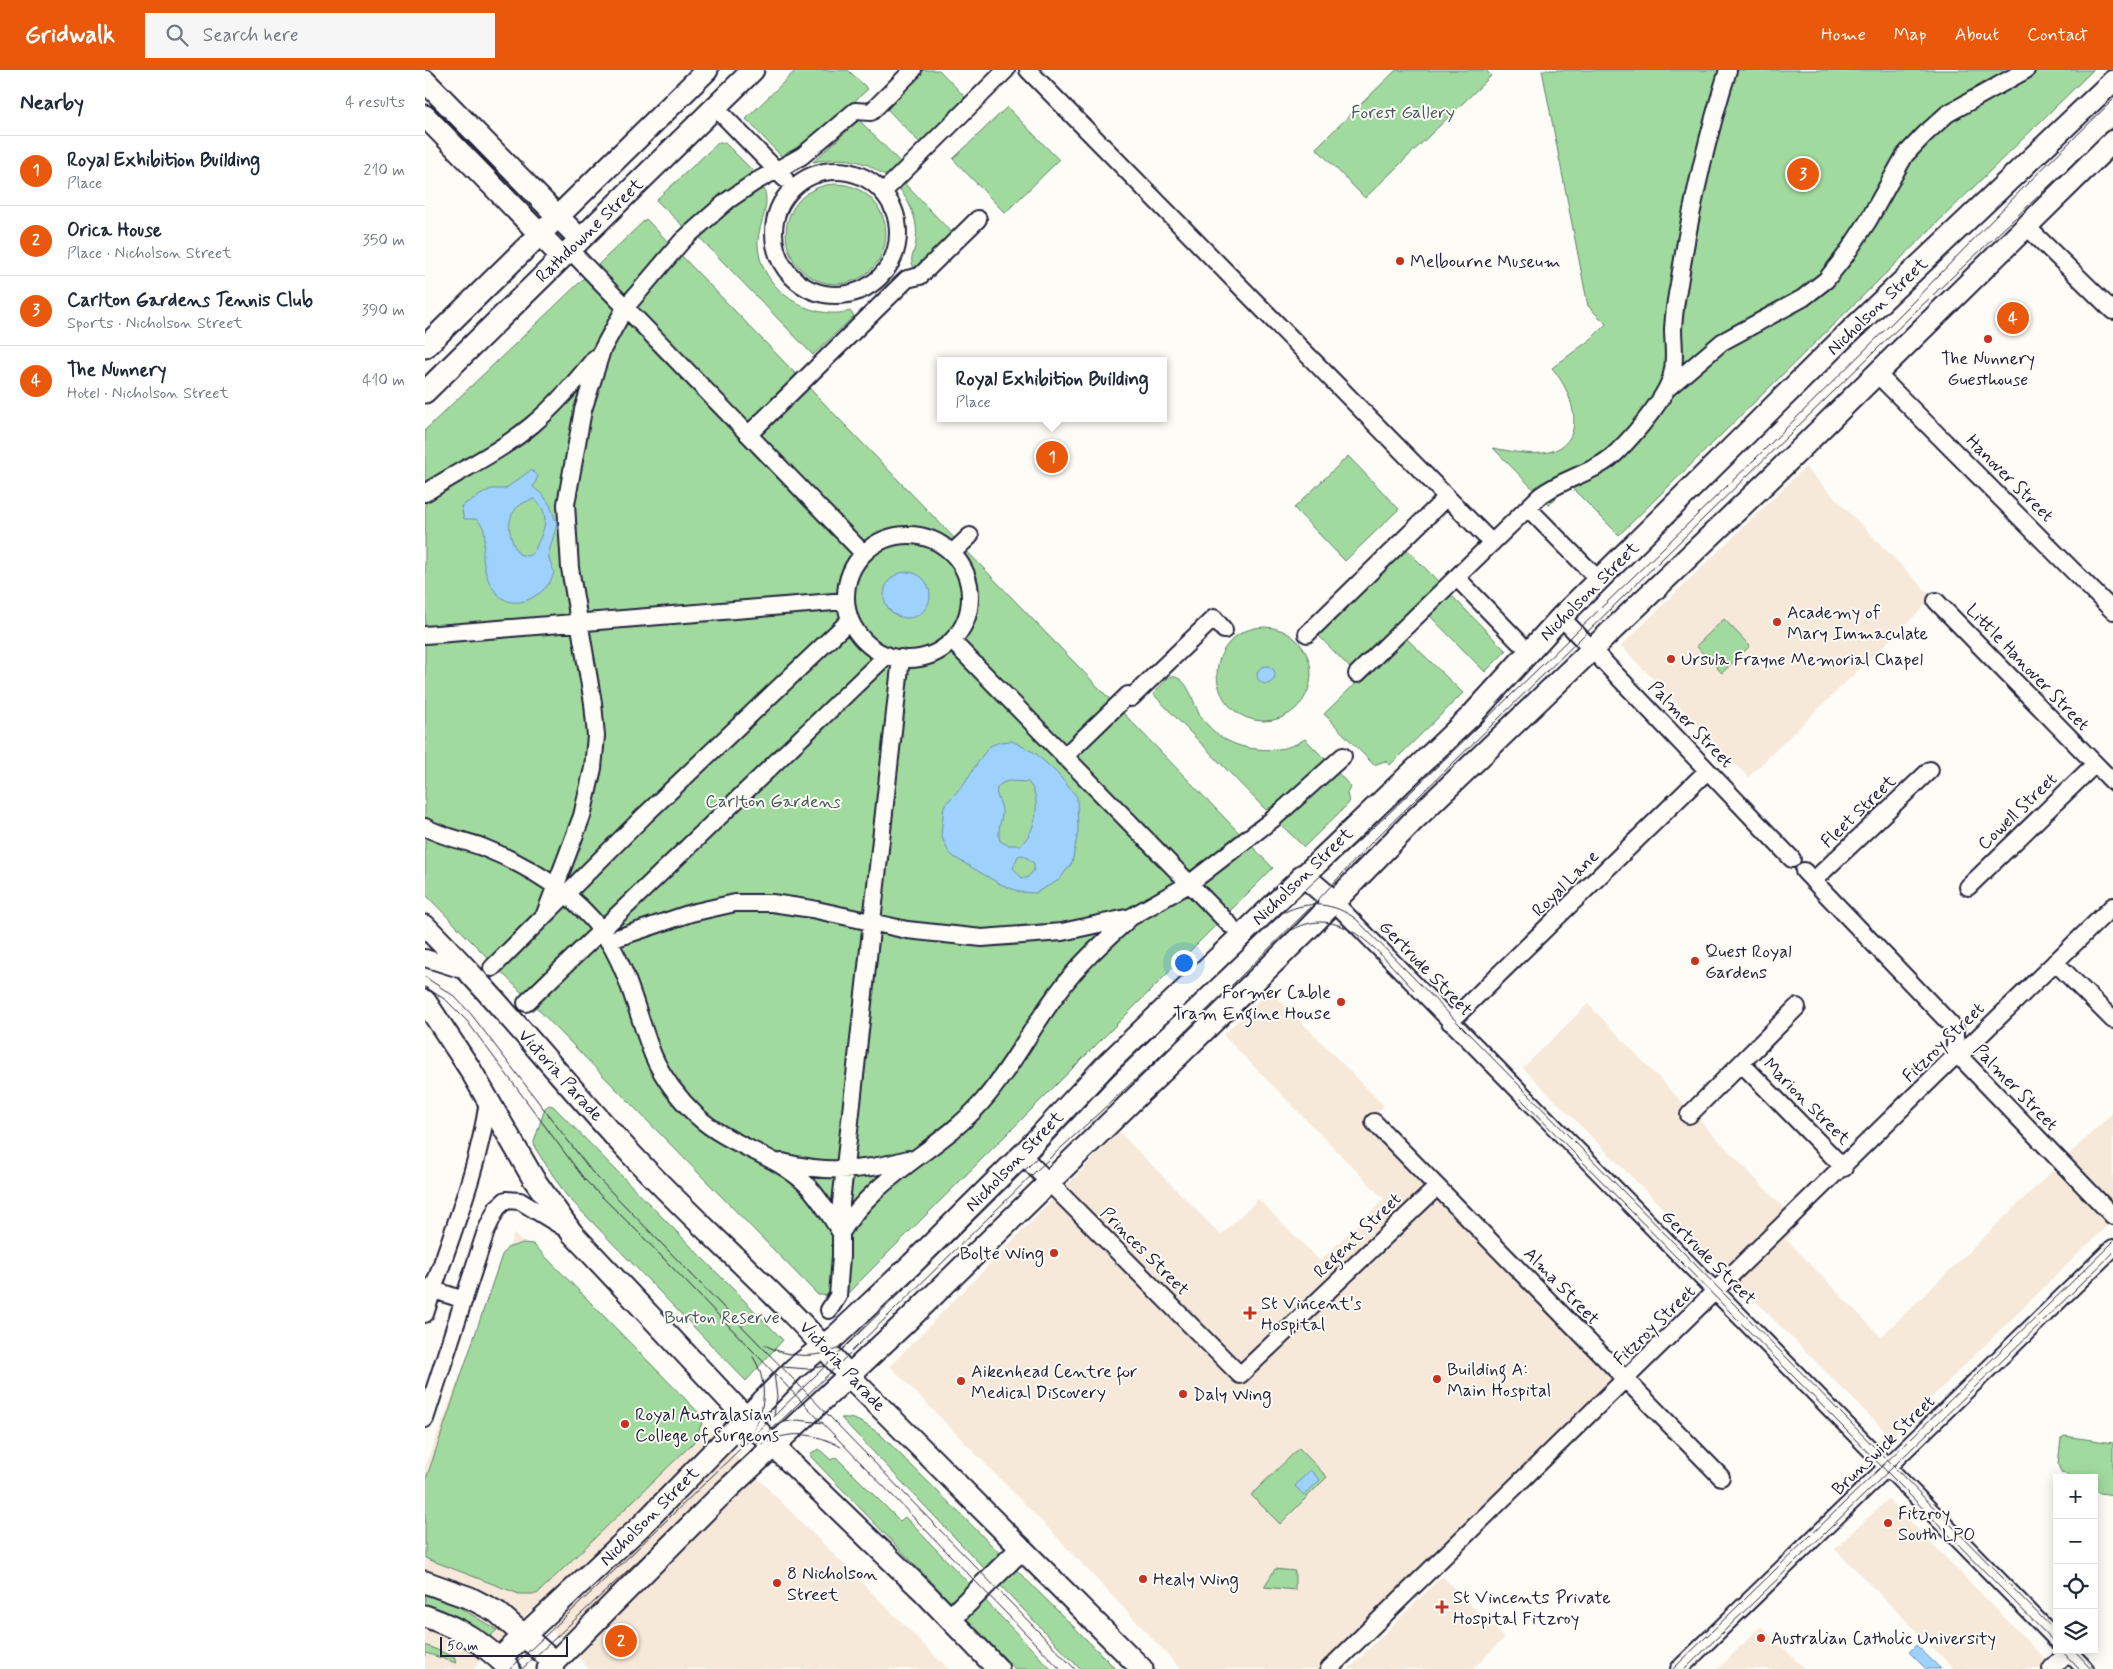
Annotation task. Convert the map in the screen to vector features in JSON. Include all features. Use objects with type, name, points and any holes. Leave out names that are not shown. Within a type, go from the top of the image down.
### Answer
[{"type":"main road","name":"Rathdowne Street","points":[[425,347],[707,70]]},
{"type":"main road","name":"Rathdowne Street","points":[[425,392],[753,70]]},
{"type":"main road","name":"Nicholson Street","points":[[499,1666],[525,1635],[641,1526],[794,1369],[824,1345],[905,1270],[1022,1155],[1106,1066],[1471,715],[1561,617],[1845,337],[2113,81]]},
{"type":"main road","points":[[427,87],[471,127],[557,216],[570,248]]},
{"type":"main road","points":[[425,116],[539,234],[570,248]]},
{"type":"main road","points":[[453,146],[471,127]]},
{"type":"main road","name":"Nicholson Street","points":[[554,1667],[718,1498],[849,1376],[1049,1182],[1334,902],[1412,822],[1593,651],[2113,141]]},
{"type":"main road","points":[[505,198],[523,181]]},
{"type":"main road","points":[[1303,876],[1334,902]]},
{"type":"main road","name":"Victoria Parade","points":[[425,926],[534,1044],[631,1154],[824,1345],[849,1376],[1142,1669]]},
{"type":"main road","points":[[428,1008],[489,1101],[533,1178],[572,1233],[774,1446],[950,1619],[998,1669]]},
{"type":"main road","points":[[950,1619],[1021,1549]]},
{"type":"main road","points":[[425,1582],[484,1604],[525,1635],[554,1667]]},
{"type":"main road","points":[[425,1616],[464,1631],[499,1666]]},
{"type":"street","points":[[561,892],[593,768],[595,736],[593,703],[578,621],[567,534],[566,504],[583,410],[602,350],[625,308],[682,241],[727,202],[755,182],[777,172],[802,156],[855,112],[871,112],[913,70]]},
{"type":"street","points":[[884,191],[1006,70]]},
{"type":"street","points":[[1028,70],[1492,543]]},
{"type":"street","points":[[1357,674],[1550,488],[1602,464],[1616,453],[1645,420],[1664,391],[1672,375],[1673,326],[1689,223],[1712,119],[1728,70]]},
{"type":"street","points":[[1664,391],[1722,342],[1803,298],[1826,280],[1854,242],[1905,155],[1947,114],[2026,70]]},
{"type":"street","points":[[715,107],[793,188]]},
{"type":"street","points":[[847,171],[866,178],[884,191],[893,206],[899,225],[898,245],[891,263],[879,279],[861,291],[840,296],[818,293],[799,284],[784,268],[775,248],[774,226],[780,205],[793,188],[809,176],[818,173],[847,171]]},
{"type":"street","points":[[749,434],[907,279],[920,276],[978,219]]},
{"type":"street","points":[[2026,226],[2113,312]]},
{"type":"street","points":[[570,248],[625,308],[863,552]]},
{"type":"street","points":[[879,279],[893,293]]},
{"type":"street","points":[[425,492],[480,460],[531,426],[557,401],[602,350]]},
{"type":"street","name":"Hanover Street","points":[[1877,374],[2113,611]]},
{"type":"street","points":[[1307,634],[1447,497]]},
{"type":"street","points":[[1528,508],[1591,572]]},
{"type":"street","points":[[898,535],[918,535],[936,541],[952,553],[964,569],[969,587],[970,607],[963,626],[952,641],[937,652],[919,658],[894,657],[872,647],[859,635],[850,620],[846,601],[847,584],[853,567],[863,552],[879,541],[898,535]]},
{"type":"street","points":[[952,553],[970,536]]},
{"type":"street","points":[[1457,578],[1519,642]]},
{"type":"street","points":[[425,635],[578,621],[846,601]]},
{"type":"street","name":"Little Hanover Street","points":[[1935,601],[2113,782]]},
{"type":"street","name":"Palmer Street","points":[[1561,617],[1792,859]]},
{"type":"street","points":[[1064,757],[1214,618],[1224,630]]},
{"type":"street","points":[[492,968],[545,914],[561,892],[850,620]]},
{"type":"street","points":[[952,641],[1230,926]]},
{"type":"street","points":[[829,1310],[838,1296],[841,1202],[871,922],[894,657]]},
{"type":"street","points":[[526,1002],[604,935],[894,657]]},
{"type":"street","points":[[841,1233],[849,1220],[874,1192],[917,1156],[960,1126],[983,1102],[1007,1072],[1046,1009],[1071,974],[1131,917],[1189,884],[1273,819],[1343,756]]},
{"type":"street","name":"Cowell Street","points":[[1968,887],[2095,764]]},
{"type":"street","name":"Fleet Street","points":[[1930,770],[1809,876],[1955,1029]]},
{"type":"street","name":"Royal Lane","points":[[1450,1022],[1707,771]]},
{"type":"street","points":[[425,827],[435,833],[480,847],[518,862],[561,892],[604,935],[630,987],[654,1058],[675,1092],[698,1117],[730,1141],[763,1157],[805,1182],[818,1197],[841,1233]]},
{"type":"street","name":"Gertrude Street","points":[[1334,902],[2053,1636]]},
{"type":"street","points":[[604,935],[735,903],[772,903],[812,909],[907,930],[982,938],[1062,932],[1131,917]]},
{"type":"street","name":"Fitzroy Street","points":[[1329,1669],[1843,1168],[1955,1056],[1979,1036],[2113,906]]},
{"type":"street","points":[[425,958],[466,971]]},
{"type":"street","points":[[2055,962],[2113,1020]]},
{"type":"street","points":[[1689,1115],[1797,1007]]},
{"type":"street","points":[[1955,1029],[1979,1036]]},
{"type":"street","name":"Palmer Street","points":[[1955,1029],[1955,1056],[1964,1061],[2113,1216]]},
{"type":"street","name":"Marion Street","points":[[1741,1063],[1843,1168]]},
{"type":"street","points":[[425,1314],[429,1288],[469,1182],[484,1132],[489,1101]]},
{"type":"street","name":"Alma Street","points":[[1374,1122],[1721,1477]]},
{"type":"street","name":"Princes Street","points":[[1022,1155],[1240,1374]]},
{"type":"street","points":[[763,1157],[801,1167],[846,1169],[869,1168],[917,1156]]},
{"type":"street","name":"Regent Street","points":[[1240,1374],[1437,1187]]},
{"type":"street","points":[[425,1419],[486,1231],[494,1212],[501,1202],[510,1199],[520,1201],[572,1233]]},
{"type":"street","name":"Brunswick Street","points":[[1679,1669],[1889,1468],[2113,1248]]},
{"type":"street","points":[[429,1288],[464,1300]]},
{"type":"street","points":[[2051,1669],[2060,1654]]},
{"type":"street","name":"Gertrude Street","points":[[2071,1654],[2085,1669]]},
{"type":"shaded area","name":"Academy of Mary Immaculate","points":[[1805,467],[1933,598],[1748,777],[1621,646]]},
{"type":"shaded area","name":"St Vincent's Hospital","points":[[1270,990],[1384,1106],[1371,1119],[1621,1379],[1324,1669],[1181,1669],[1053,1533],[890,1366],[1119,1132],[1221,1235],[1258,1199],[1320,1261],[1384,1199],[1223,1035]]},
{"type":"shaded area","points":[[1588,1004],[1799,1224],[1786,1239],[1881,1337],[2113,1112],[2113,1220],[1891,1437],[1523,1068]]},
{"type":"shaded area","points":[[514,1234],[948,1669],[589,1669],[532,1609],[473,1669],[425,1669],[425,1467]]},
{"type":"shaded area","points":[[1888,1499],[2055,1669],[1954,1669],[1835,1549]]},
{"type":"shaded area","name":"St Vincents Private Hospital Fitzroy","points":[[1442,1576],[1504,1638],[1473,1669],[1349,1669]]},
{"type":"shaded area","name":"Australian Catholic University","points":[[1761,1626],[1805,1669],[1718,1669]]},
{"type":"green space","points":[[796,70],[848,70],[868,89],[816,135],[781,156],[746,119]]},
{"type":"green space","points":[[923,70],[939,70],[966,98],[920,143],[885,107]]},
{"type":"green space","name":"Forest Gallery","points":[[1396,70],[1486,70],[1491,76],[1365,198],[1316,148]]},
{"type":"green space","points":[[1542,70],[2093,70],[1619,535],[1569,485],[1549,505],[1493,448],[1524,453],[1543,453],[1558,449],[1568,441],[1573,430],[1574,418],[1571,404],[1567,391],[1552,368],[1591,339],[1606,324],[1588,306]]},
{"type":"green space","points":[[1007,107],[1059,160],[1005,213],[953,159]]},
{"type":"green space","points":[[859,120],[900,162],[892,171],[894,174],[883,174],[869,165],[852,160],[832,159],[813,162]]},
{"type":"green space","points":[[718,143],[725,143],[752,170],[751,175],[685,228],[656,200]]},
{"type":"green space","points":[[903,182],[953,234],[917,268],[913,266],[912,261],[916,239],[916,223],[908,202],[899,188]]},
{"type":"green space","points":[[836,184],[846,185],[864,192],[878,206],[885,224],[885,244],[878,262],[864,276],[846,283],[836,284],[826,283],[808,276],[794,262],[787,244],[786,234],[787,224],[794,206],[808,192],[826,185]]},
{"type":"green space","points":[[756,189],[764,189],[766,196],[765,210],[758,238],[761,261],[777,288],[790,299],[804,307],[819,312],[835,313],[850,311],[854,316],[813,355],[698,236]]},
{"type":"green space","name":"Carlton Gardens","points":[[646,219],[1273,868],[845,1296],[818,1295],[425,894],[425,430]]},
{"type":"green space","points":[[1348,456],[1399,509],[1345,561],[1294,508]]},
{"type":"green space","points":[[1406,549],[1442,585],[1354,672],[1318,635]]},
{"type":"green space","points":[[1449,593],[1506,651],[1485,672],[1427,613]]},
{"type":"green space","points":[[1724,619],[1750,646],[1722,673],[1696,646]]},
{"type":"green space","points":[[1264,627],[1282,630],[1297,641],[1308,656],[1311,674],[1308,692],[1297,707],[1282,718],[1264,721],[1246,718],[1231,707],[1220,692],[1217,674],[1220,656],[1231,641],[1246,630]]},
{"type":"green space","points":[[1404,636],[1463,693],[1390,765],[1385,761],[1374,765],[1324,714]]},
{"type":"green space","points":[[1170,676],[1177,677],[1186,686],[1206,724],[1232,743],[1248,748],[1270,750],[1288,747],[1305,739],[1327,761],[1290,794],[1266,810],[1153,694]]},
{"type":"green space","points":[[1337,772],[1351,787],[1347,793],[1349,803],[1304,847],[1279,823]]},
{"type":"green space","name":"Burton Reserve","points":[[549,1105],[553,1106],[783,1340],[746,1381],[566,1195],[535,1148],[534,1142],[545,1108]]},
{"type":"green space","points":[[523,1243],[533,1244],[704,1418],[694,1442],[537,1594],[519,1594],[425,1558],[425,1482],[502,1255],[507,1248]]},
{"type":"green space","points":[[841,1418],[857,1420],[880,1434],[1116,1669],[1080,1669]]},
{"type":"green space","points":[[2064,1436],[2113,1443],[2113,1495],[2098,1493],[2098,1474],[2061,1473],[2058,1464],[2061,1439]]},
{"type":"green space","points":[[1299,1448],[1327,1477],[1280,1524],[1251,1495]]},
{"type":"green space","points":[[819,1449],[831,1460],[836,1457],[900,1521],[905,1517],[1051,1669],[1015,1669],[811,1457],[811,1453]]},
{"type":"green space","points":[[1275,1569],[1295,1571],[1295,1590],[1264,1587]]},
{"type":"green space","points":[[425,1595],[459,1607],[497,1630],[485,1641],[425,1608]]},
{"type":"green space","points":[[425,1645],[454,1657],[456,1663],[426,1653],[425,1656]]},
{"type":"water","points":[[531,470],[538,476],[533,487],[543,495],[550,505],[557,524],[548,555],[554,572],[551,580],[545,589],[524,601],[506,600],[493,588],[488,579],[483,558],[485,533],[481,524],[476,519],[464,519],[461,506],[491,489],[505,489]],"holes":[[[534,499],[545,515],[540,539],[532,553],[527,556],[519,554],[511,538],[510,521],[512,514],[524,503]]]},
{"type":"water","points":[[907,572],[920,576],[926,582],[930,595],[926,608],[920,614],[907,618],[894,614],[888,608],[884,595],[888,582],[894,576]]},
{"type":"water","points":[[1262,666],[1270,666],[1275,671],[1273,682],[1262,684],[1257,679],[1257,671]]},
{"type":"water","points":[[1012,741],[1035,753],[1057,773],[1077,797],[1078,832],[1072,863],[1059,880],[1035,893],[1020,892],[1000,884],[954,857],[948,851],[941,835],[944,806],[963,785],[990,746],[1000,742]],"holes":[[[1008,781],[1028,782],[1033,789],[1035,797],[1036,815],[1034,824],[1026,840],[1020,845],[1008,845],[1000,841],[999,837],[1002,809],[997,791],[1001,784]],[[1023,855],[1034,863],[1034,870],[1027,878],[1022,878],[1013,868],[1018,856]]]},
{"type":"water","points":[[1310,1470],[1320,1480],[1304,1495],[1295,1486]]},
{"type":"water","points":[[1916,1645],[1941,1669],[1926,1669],[1909,1652]]},
{"type":"tram line","points":[[510,1669],[635,1551],[848,1344],[1031,1164],[1112,1077],[1280,913],[1386,816],[1756,458],[1909,306],[2025,186],[2113,100]]},
{"type":"tram line","points":[[752,1449],[1037,1170],[1149,1067],[1314,904],[1370,844],[1916,311],[2113,126]]},
{"type":"tram line","points":[[1285,912],[1303,906],[1321,905],[1339,909],[1356,919],[2053,1629]]},
{"type":"tram line","points":[[1292,930],[1311,923],[1329,922],[1345,928],[1361,937],[1375,949],[1414,990]]},
{"type":"tram line","points":[[425,977],[454,996],[471,1014],[592,1172],[1075,1669]]},
{"type":"tram line","points":[[425,987],[446,1000],[467,1021],[585,1180],[639,1233],[1060,1669]]},
{"type":"tram line","points":[[1521,1099],[2053,1641]]},
{"type":"tram line","points":[[1673,1669],[2113,1242]]},
{"type":"tram line","points":[[1685,1669],[2113,1253]]},
{"type":"tram line","points":[[765,1345],[793,1355],[823,1354],[842,1347]]},
{"type":"tram line","points":[[752,1433],[760,1415],[763,1395],[761,1375],[753,1357]]},
{"type":"tram line","points":[[783,1367],[808,1369],[825,1366]]},
{"type":"tram line","points":[[774,1373],[777,1396],[774,1415]]},
{"type":"tram line","points":[[779,1423],[797,1420],[823,1423]]},
{"type":"tram line","points":[[762,1444],[782,1436],[802,1435],[821,1438],[841,1447]]},
{"type":"tram line","points":[[522,1669],[641,1558],[756,1445]]},
{"type":"tram line","points":[[2065,1654],[2079,1669]]},
{"type":"tram line","points":[[2078,1654],[2092,1669]]},
{"type":"place","name":"Carlton Gardens Tennis Club","points":[[1803,174]]},
{"type":"place","name":"Melbourne Museum","points":[[1400,261]]},
{"type":"place","name":"The Nunnery","points":[[2013,318]]},
{"type":"place","name":"The Nunnery Guesthouse","points":[[1988,339]]},
{"type":"place","name":"Royal Exhibition Building","points":[[1052,457]]},
{"type":"place","name":"Academy of Mary Immaculate","points":[[1777,622]]},
{"type":"place","name":"Ursula Frayne Memorial Chapel","points":[[1671,659]]},
{"type":"place","name":"Quest Royal Gardens","points":[[1695,961]]},
{"type":"place","name":"Former Cable Tram Engine House","points":[[1341,1002]]},
{"type":"place","name":"Bolte Wing","points":[[1054,1253]]},
{"type":"place","name":"St Vincent's Hospital","points":[[1250,1313]]},
{"type":"place","name":"Building A: Main Hospital","points":[[1437,1379]]},
{"type":"place","name":"Aikenhead Centre for Medical Discovery","points":[[961,1381]]},
{"type":"place","name":"Daly Wing","points":[[1183,1394]]},
{"type":"place","name":"Royal Australasian College of Surgeons","points":[[625,1424]]},
{"type":"place","name":"Fitzroy South LPO","points":[[1888,1523]]},
{"type":"place","name":"Healy Wing","points":[[1143,1579]]},
{"type":"place","name":"8 Nicholson Street","points":[[777,1583]]},
{"type":"place","name":"St Vincents Private Hospital Fitzroy","points":[[1442,1607]]},
{"type":"place","name":"Australian Catholic University","points":[[1761,1638]]},
{"type":"place","name":"Orica House","points":[[621,1641]]}]
